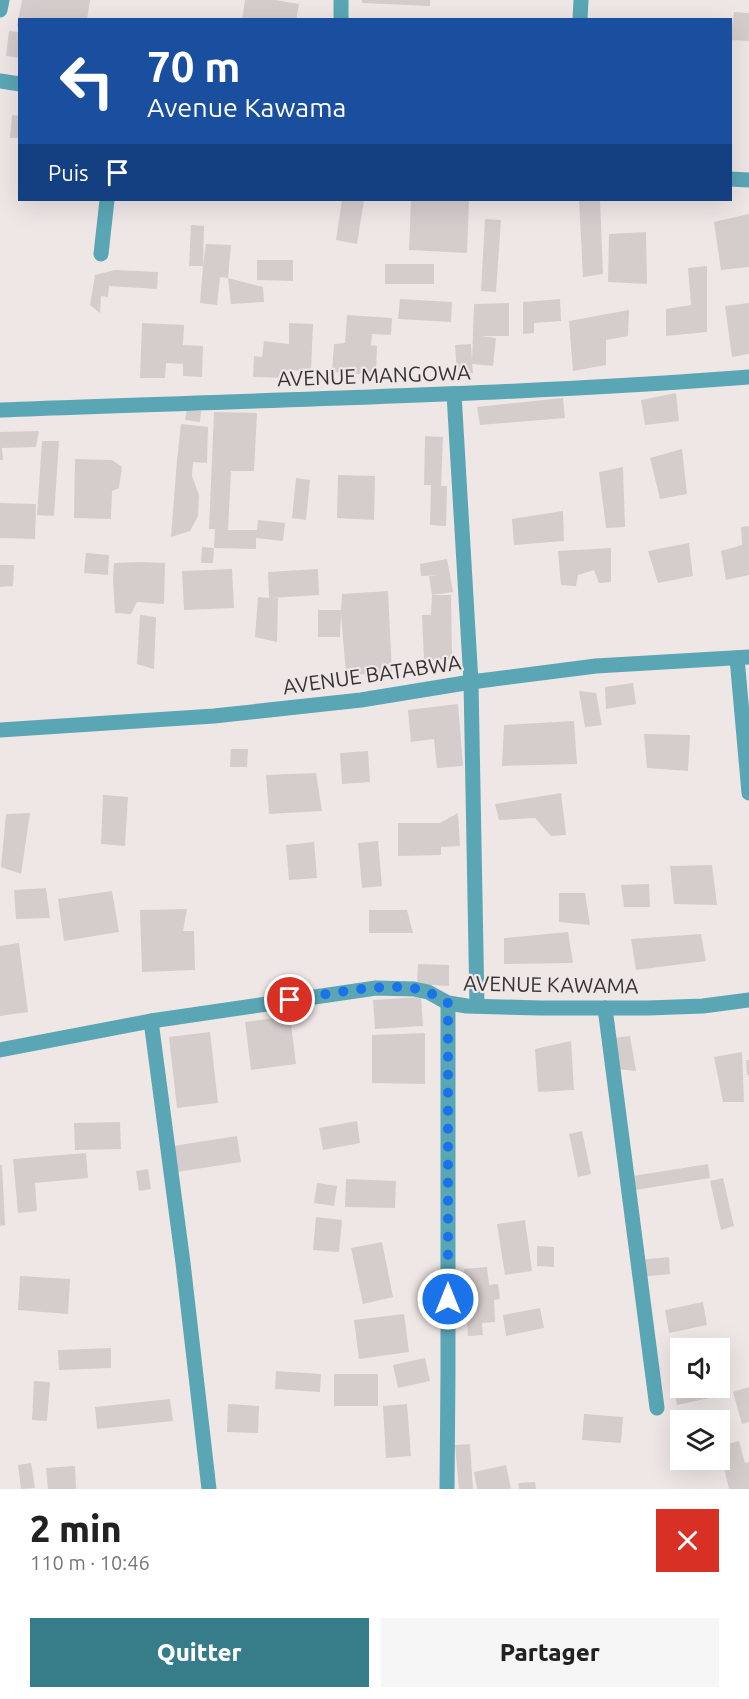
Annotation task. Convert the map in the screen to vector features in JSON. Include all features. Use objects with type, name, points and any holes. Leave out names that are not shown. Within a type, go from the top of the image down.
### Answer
[{"type":"street","points":[[0,10],[2,0]]},
{"type":"street","points":[[341,0],[341,18]]},
{"type":"street","points":[[580,18],[581,0]]},
{"type":"street","points":[[0,81],[18,84]]},
{"type":"street","points":[[732,178],[749,180]]},
{"type":"street","points":[[101,254],[107,201]]},
{"type":"street","name":"AVENUE MANGOWA","points":[[0,410],[454,394],[749,377]]},
{"type":"street","points":[[454,394],[471,682],[477,1006]]},
{"type":"street","points":[[743,657],[749,793]]},
{"type":"street","name":"AVENUE BATABWA","points":[[0,730],[214,716],[361,700],[471,682],[596,666],[743,657]]},
{"type":"street","name":"AVENUE KAWAMA","points":[[0,1050],[151,1021],[376,988],[414,988],[428,992],[448,1003],[461,1006],[605,1008],[703,1006],[749,1000]]},
{"type":"street","points":[[447,1489],[448,1003]]},
{"type":"street","points":[[605,1008],[657,1408]]},
{"type":"street","points":[[151,1021],[209,1489]]},
{"type":"building","points":[[22,0],[90,0],[87,18],[19,18]]},
{"type":"building","points":[[245,0],[275,0],[299,4],[296,18],[242,18]]},
{"type":"building","points":[[362,0],[430,0],[430,6],[362,3]]},
{"type":"building","points":[[734,12],[749,13],[749,41],[732,40]]},
{"type":"building","points":[[9,31],[18,32],[18,58],[6,56]]},
{"type":"building","points":[[12,115],[18,116],[18,138],[10,138]]},
{"type":"building","points":[[342,201],[364,201],[357,244],[336,240]]},
{"type":"building","points":[[411,201],[469,201],[467,253],[409,250]]},
{"type":"building","points":[[579,201],[600,201],[603,274],[583,277]]},
{"type":"building","points":[[749,214],[749,267],[721,270],[714,222]]},
{"type":"building","points":[[485,219],[501,220],[496,292],[481,291]]},
{"type":"building","points":[[191,225],[204,226],[203,265],[206,244],[231,245],[228,278],[220,277],[217,305],[200,303],[203,266],[189,266]]},
{"type":"building","points":[[646,232],[647,284],[608,282],[609,234]]},
{"type":"building","points":[[257,260],[293,260],[293,281],[257,280]]},
{"type":"building","points":[[385,264],[434,264],[434,284],[385,284]]},
{"type":"building","points":[[707,266],[707,332],[666,336],[666,309],[691,305],[688,268]]},
{"type":"building","points":[[115,270],[158,272],[157,289],[109,286],[108,297],[101,296],[100,313],[90,305],[95,275]]},
{"type":"building","points":[[228,278],[263,287],[264,302],[231,304]]},
{"type":"building","points":[[400,299],[452,302],[451,322],[398,319]]},
{"type":"building","points":[[560,299],[561,321],[534,323],[534,333],[523,334],[523,302]]},
{"type":"building","points":[[509,303],[509,336],[481,336],[496,338],[493,366],[472,364],[473,373],[457,374],[455,345],[471,344],[472,361],[474,304]]},
{"type":"building","points":[[749,303],[749,354],[732,357],[725,306]]},
{"type":"building","points":[[629,310],[628,336],[606,340],[606,365],[573,371],[569,321]]},
{"type":"building","points":[[347,315],[392,318],[391,335],[372,334],[371,345],[377,346],[376,375],[332,372],[334,344],[345,343]]},
{"type":"building","points":[[142,323],[184,325],[183,345],[203,346],[202,377],[183,376],[183,364],[166,363],[165,378],[140,378]]},
{"type":"building","points":[[289,323],[313,324],[311,371],[287,370],[287,378],[253,377],[254,356],[262,357],[264,341],[289,344]]},
{"type":"building","points":[[676,393],[679,421],[645,425],[641,400]]},
{"type":"building","points":[[563,398],[565,418],[480,425],[477,407]]},
{"type":"building","points":[[187,409],[201,411],[200,422],[185,420]]},
{"type":"building","points":[[214,412],[257,413],[254,471],[231,471],[228,530],[257,530],[258,520],[285,523],[283,541],[256,538],[256,549],[214,548],[215,529],[209,529]]},
{"type":"building","points":[[181,424],[208,427],[207,463],[193,462],[192,476],[199,495],[198,516],[190,531],[171,537],[177,460]]},
{"type":"building","points":[[39,431],[36,447],[2,448],[3,460],[0,460],[0,432]]},
{"type":"building","points":[[425,436],[443,437],[441,486],[447,486],[446,526],[430,525],[431,485],[424,485]]},
{"type":"building","points":[[42,441],[59,441],[54,516],[37,515]]},
{"type":"building","points":[[682,449],[687,494],[660,499],[650,458]]},
{"type":"building","points":[[75,459],[112,460],[122,467],[119,488],[112,491],[111,519],[74,518]]},
{"type":"building","points":[[623,467],[625,527],[606,528],[599,472]]},
{"type":"building","points":[[338,475],[375,476],[374,520],[337,518]]},
{"type":"building","points":[[296,478],[310,480],[306,520],[292,518]]},
{"type":"building","points":[[0,503],[36,504],[35,539],[0,538]]},
{"type":"building","points":[[563,511],[564,541],[514,545],[512,519]]},
{"type":"building","points":[[749,526],[749,575],[726,580],[721,551],[742,545],[741,527]]},
{"type":"building","points":[[689,543],[693,576],[658,583],[648,551]]},
{"type":"building","points":[[202,547],[214,548],[213,563],[201,563]]},
{"type":"building","points":[[611,548],[611,582],[599,583],[594,570],[578,575],[576,586],[561,585],[558,551]]},
{"type":"building","points":[[86,553],[109,555],[108,575],[84,573]]},
{"type":"building","points":[[447,559],[453,592],[432,595],[429,576],[437,575],[421,576],[420,564]]},
{"type":"building","points":[[114,563],[165,563],[164,604],[137,602],[131,614],[115,613]]},
{"type":"building","points":[[0,565],[14,565],[13,586],[0,587]]},
{"type":"building","points":[[232,569],[234,608],[184,610],[182,571]]},
{"type":"building","points":[[318,569],[319,595],[271,598],[278,598],[277,642],[255,637],[258,597],[269,598],[268,572]]},
{"type":"building","points":[[388,591],[392,673],[346,675],[341,614],[340,637],[318,637],[318,610],[341,610],[342,594]]},
{"type":"building","points":[[432,595],[451,595],[452,659],[424,660],[422,615],[431,615]]},
{"type":"building","points":[[140,615],[156,617],[154,669],[137,664]]},
{"type":"building","points":[[633,683],[636,704],[606,709],[605,687]]},
{"type":"building","points":[[579,691],[596,693],[602,725],[585,727]]},
{"type":"building","points":[[458,704],[463,766],[437,768],[434,739],[411,742],[408,710]]},
{"type":"building","points":[[574,721],[577,764],[502,766],[504,725]]},
{"type":"building","points":[[644,734],[690,735],[688,771],[647,768]]},
{"type":"building","points":[[231,749],[248,749],[247,767],[230,767]]},
{"type":"building","points":[[368,751],[370,782],[342,784],[340,753]]},
{"type":"building","points":[[316,773],[322,811],[269,814],[266,775]]},
{"type":"building","points":[[561,793],[566,835],[551,836],[535,818],[499,820],[495,804]]},
{"type":"building","points":[[103,795],[128,797],[125,846],[101,844]]},
{"type":"building","points":[[30,813],[21,874],[1,867],[6,814]]},
{"type":"building","points":[[458,813],[460,846],[441,847],[441,855],[398,856],[398,823],[440,823]]},
{"type":"building","points":[[378,841],[382,886],[362,888],[358,843]]},
{"type":"building","points":[[314,842],[317,878],[289,880],[286,845]]},
{"type":"building","points":[[712,865],[717,905],[674,904],[670,866]]},
{"type":"building","points":[[649,884],[650,907],[624,907],[621,885]]},
{"type":"building","points":[[46,888],[50,918],[16,919],[14,890]]},
{"type":"building","points":[[112,891],[119,932],[64,941],[58,899]]},
{"type":"building","points":[[559,893],[585,893],[590,925],[559,922]]},
{"type":"building","points":[[187,909],[183,931],[194,931],[195,970],[142,972],[140,910]]},
{"type":"building","points":[[369,910],[407,910],[413,933],[369,933]]},
{"type":"building","points":[[568,932],[573,963],[504,964],[504,938]]},
{"type":"building","points":[[701,934],[706,961],[636,970],[631,939]]},
{"type":"building","points":[[19,943],[28,1012],[0,1016],[0,946]]},
{"type":"building","points":[[418,964],[449,965],[449,986],[417,984]]},
{"type":"building","points":[[421,997],[423,1026],[375,1029],[373,1000]]},
{"type":"building","points":[[290,1016],[296,1064],[251,1070],[245,1022]]},
{"type":"building","points":[[210,1032],[218,1103],[177,1108],[169,1037]]},
{"type":"building","points":[[425,1033],[425,1084],[372,1083],[372,1035]]},
{"type":"building","points":[[630,1036],[636,1071],[615,1069],[612,1038]]},
{"type":"building","points":[[571,1041],[574,1090],[538,1092],[535,1049]]},
{"type":"building","points":[[742,1052],[744,1102],[723,1102],[714,1057]]},
{"type":"building","points":[[746,1060],[749,1060],[749,1075],[747,1075]]},
{"type":"building","points":[[357,1121],[360,1143],[323,1150],[319,1128]]},
{"type":"building","points":[[120,1122],[121,1149],[75,1150],[74,1123]]},
{"type":"building","points":[[582,1131],[591,1174],[578,1177],[569,1134]]},
{"type":"building","points":[[237,1136],[241,1162],[177,1172],[173,1146]]},
{"type":"building","points":[[86,1153],[88,1178],[35,1183],[37,1211],[18,1213],[13,1159]]},
{"type":"building","points":[[708,1164],[710,1178],[635,1190],[633,1176]]},
{"type":"building","points":[[0,1165],[2,1165],[5,1225],[0,1226]]},
{"type":"building","points":[[148,1169],[151,1189],[139,1191],[136,1171]]},
{"type":"building","points":[[723,1178],[734,1226],[721,1230],[710,1181]]},
{"type":"building","points":[[346,1179],[396,1181],[395,1208],[345,1207]]},
{"type":"building","points":[[317,1183],[337,1186],[334,1206],[314,1203]]},
{"type":"building","points":[[316,1217],[342,1220],[339,1252],[313,1250]]},
{"type":"building","points":[[525,1220],[532,1271],[505,1275],[497,1224]]},
{"type":"building","points":[[382,1242],[393,1297],[363,1304],[351,1248]]},
{"type":"building","points":[[537,1246],[554,1247],[554,1267],[537,1266]]},
{"type":"building","points":[[669,1257],[670,1274],[640,1277],[639,1260]]},
{"type":"building","points":[[487,1267],[489,1285],[498,1284],[500,1299],[494,1300],[495,1322],[482,1323],[483,1335],[468,1336],[464,1269]]},
{"type":"building","points":[[20,1276],[70,1279],[68,1314],[18,1310]]},
{"type":"building","points":[[703,1302],[707,1325],[669,1333],[665,1310]]},
{"type":"building","points":[[540,1308],[544,1328],[506,1336],[503,1315]]},
{"type":"building","points":[[404,1314],[409,1352],[359,1359],[354,1320]]},
{"type":"building","points":[[111,1348],[111,1368],[59,1370],[58,1350]]},
{"type":"building","points":[[425,1358],[430,1381],[398,1388],[393,1365]]},
{"type":"building","points":[[276,1371],[321,1374],[320,1392],[275,1389]]},
{"type":"building","points":[[334,1374],[378,1374],[378,1406],[334,1406]]},
{"type":"building","points":[[34,1381],[50,1382],[47,1421],[32,1420]]},
{"type":"building","points":[[749,1387],[749,1422],[742,1424],[733,1392]]},
{"type":"building","points":[[675,1398],[709,1398],[677,1405]]},
{"type":"building","points":[[170,1399],[173,1421],[97,1429],[95,1407]]},
{"type":"building","points":[[228,1404],[259,1406],[258,1433],[227,1432]]},
{"type":"building","points":[[407,1404],[411,1456],[386,1458],[383,1406]]},
{"type":"building","points":[[584,1414],[623,1417],[621,1443],[582,1440]]},
{"type":"building","points":[[739,1441],[745,1463],[749,1462],[749,1489],[729,1489],[724,1470],[730,1470],[730,1443]]},
{"type":"building","points":[[470,1444],[473,1489],[459,1489],[455,1445]]},
{"type":"building","points":[[31,1463],[35,1488],[21,1489],[18,1465]]},
{"type":"building","points":[[506,1465],[511,1489],[477,1489],[474,1472]]},
{"type":"building","points":[[75,1466],[76,1489],[48,1489],[46,1468]]},
{"type":"building","points":[[535,1482],[536,1489],[519,1489],[518,1483]]},
{"type":"route","points":[[290,1000],[376,988],[402,987],[428,992],[448,1003],[448,1299]]}]
